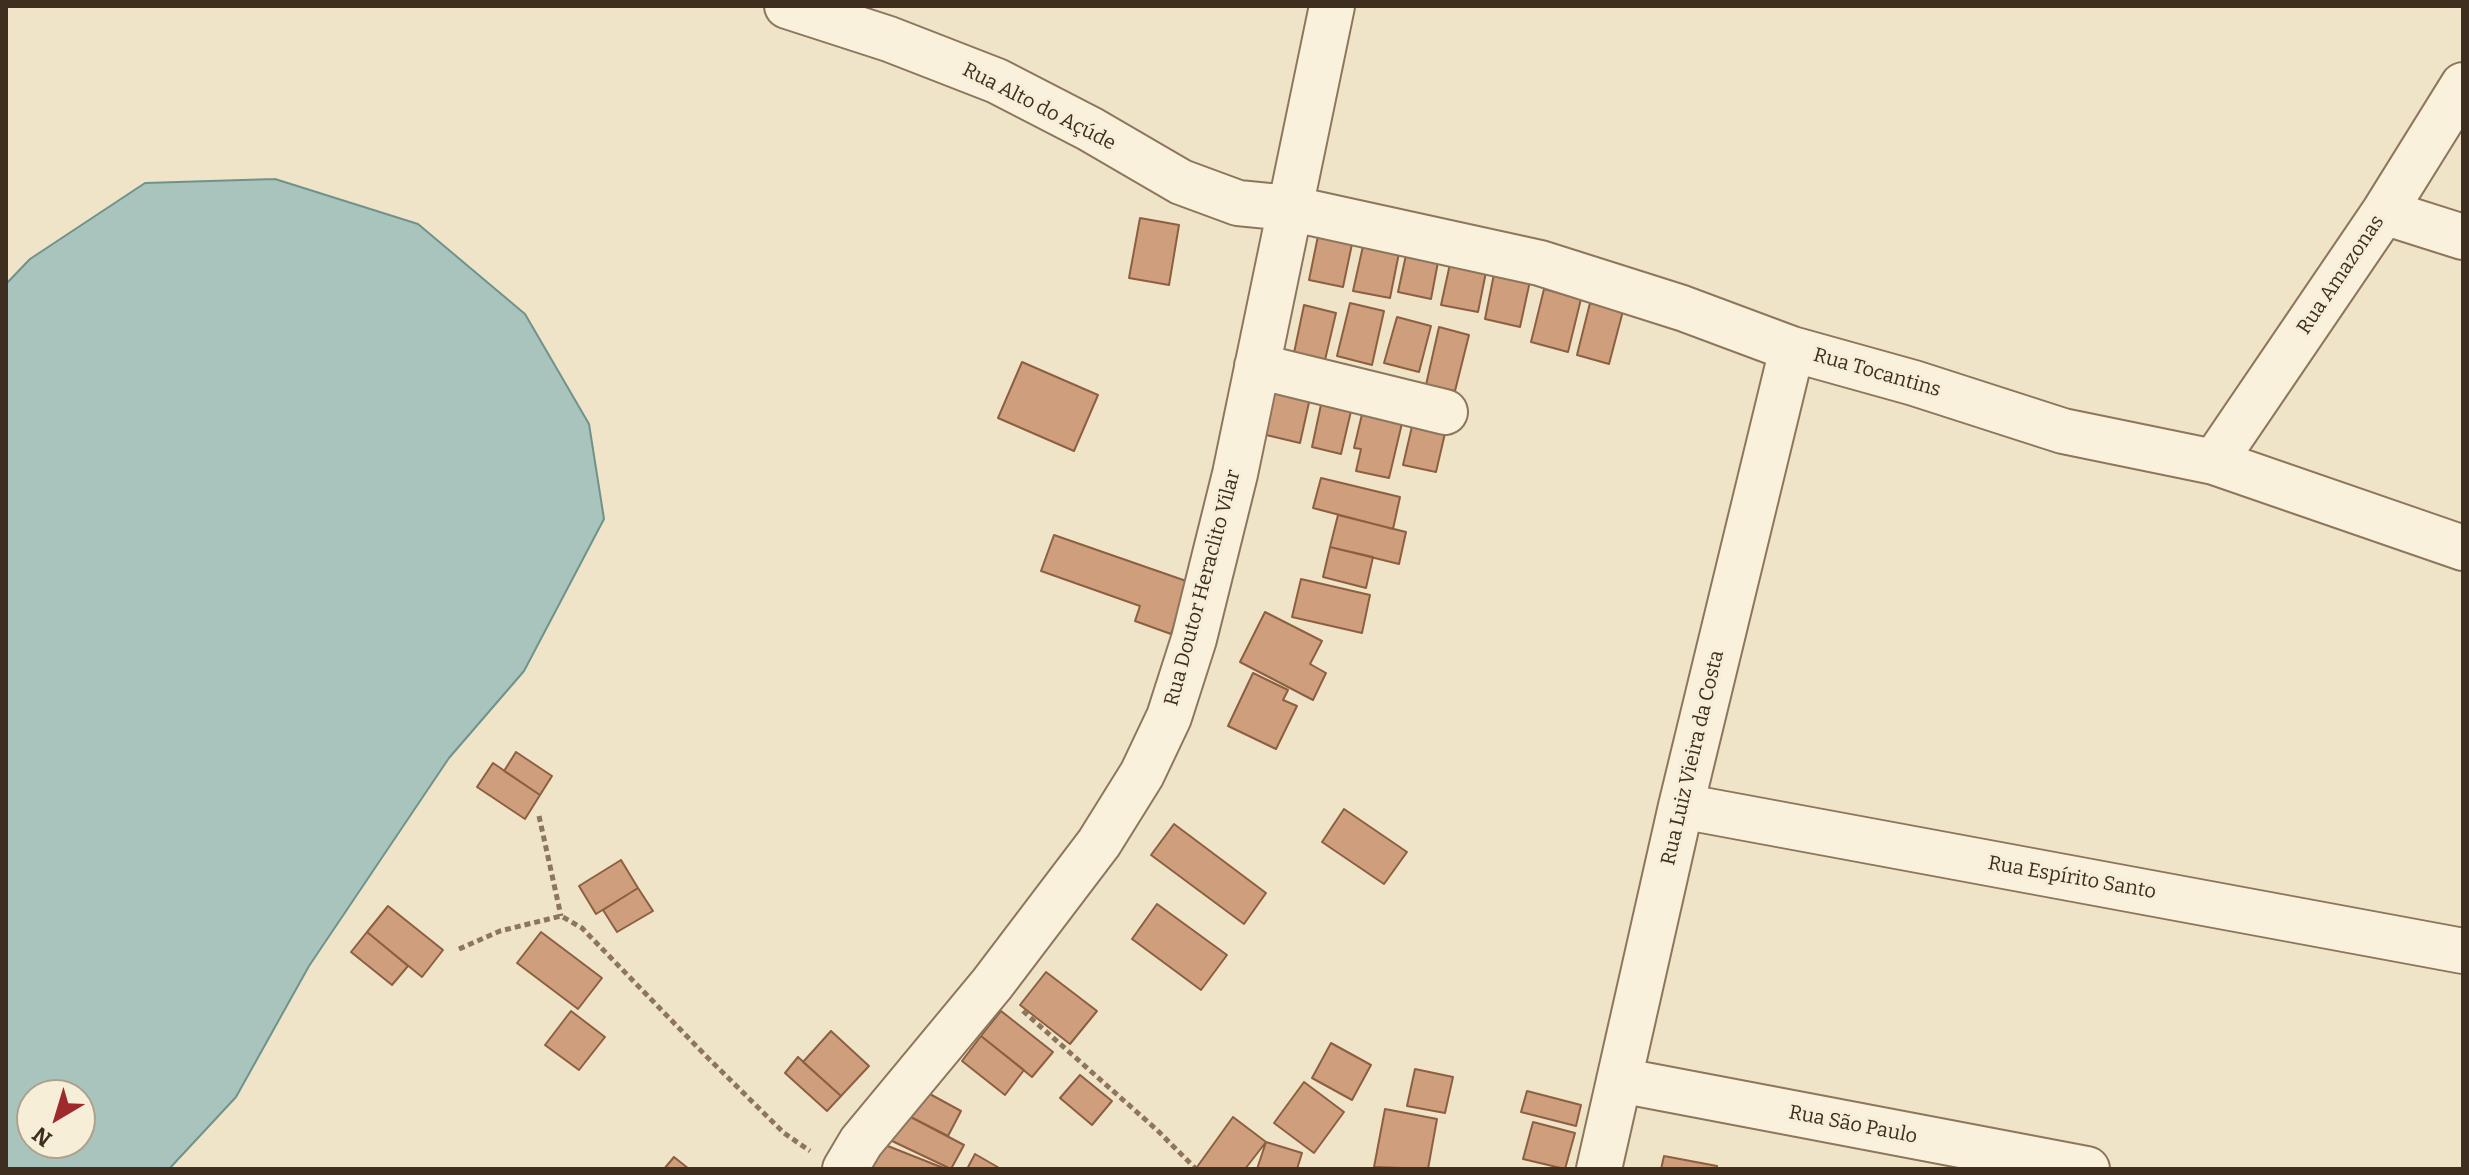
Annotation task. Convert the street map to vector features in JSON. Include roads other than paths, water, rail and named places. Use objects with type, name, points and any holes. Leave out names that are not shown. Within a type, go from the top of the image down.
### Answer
[{"type":"street","name":"Rua Alto do Açúde","points":[[787,6],[889,39],[997,81],[1090,129],[1181,182],[1238,203],[1289,208]]},
{"type":"street","name":"Rua Doutor Heraclito Vilar","points":[[834,1164],[861,1142],[992,984],[1099,843],[1142,774],[1169,717],[1194,639],[1235,474],[1332,6]]},
{"type":"street","name":"Rua Amazonas","points":[[2214,462],[2384,212],[2463,85]]},
{"type":"street","name":"Rua Tocantins","points":[[1289,208],[1540,263],[1682,308],[1792,349],[1914,383],[2063,431],[2214,462],[2463,548]]},
{"type":"street","points":[[2384,212],[2463,237]]},
{"type":"street","name":"Rua Luiz Vieira da Costa","points":[[1599,1169],[1681,806],[1792,349]]},
{"type":"street","points":[[1257,366],[1445,412]]},
{"type":"street","name":"Rua Espírito Santo","points":[[1681,806],[2463,951]]},
{"type":"street","name":"Rua São Paulo","points":[[1619,1080],[2087,1169]]},
{"type":"water","points":[[275,179],[418,224],[525,314],[589,424],[604,519],[524,671],[449,758],[309,966],[236,1097],[169,1169],[6,1169],[6,284],[30,259],[145,183]]}]
